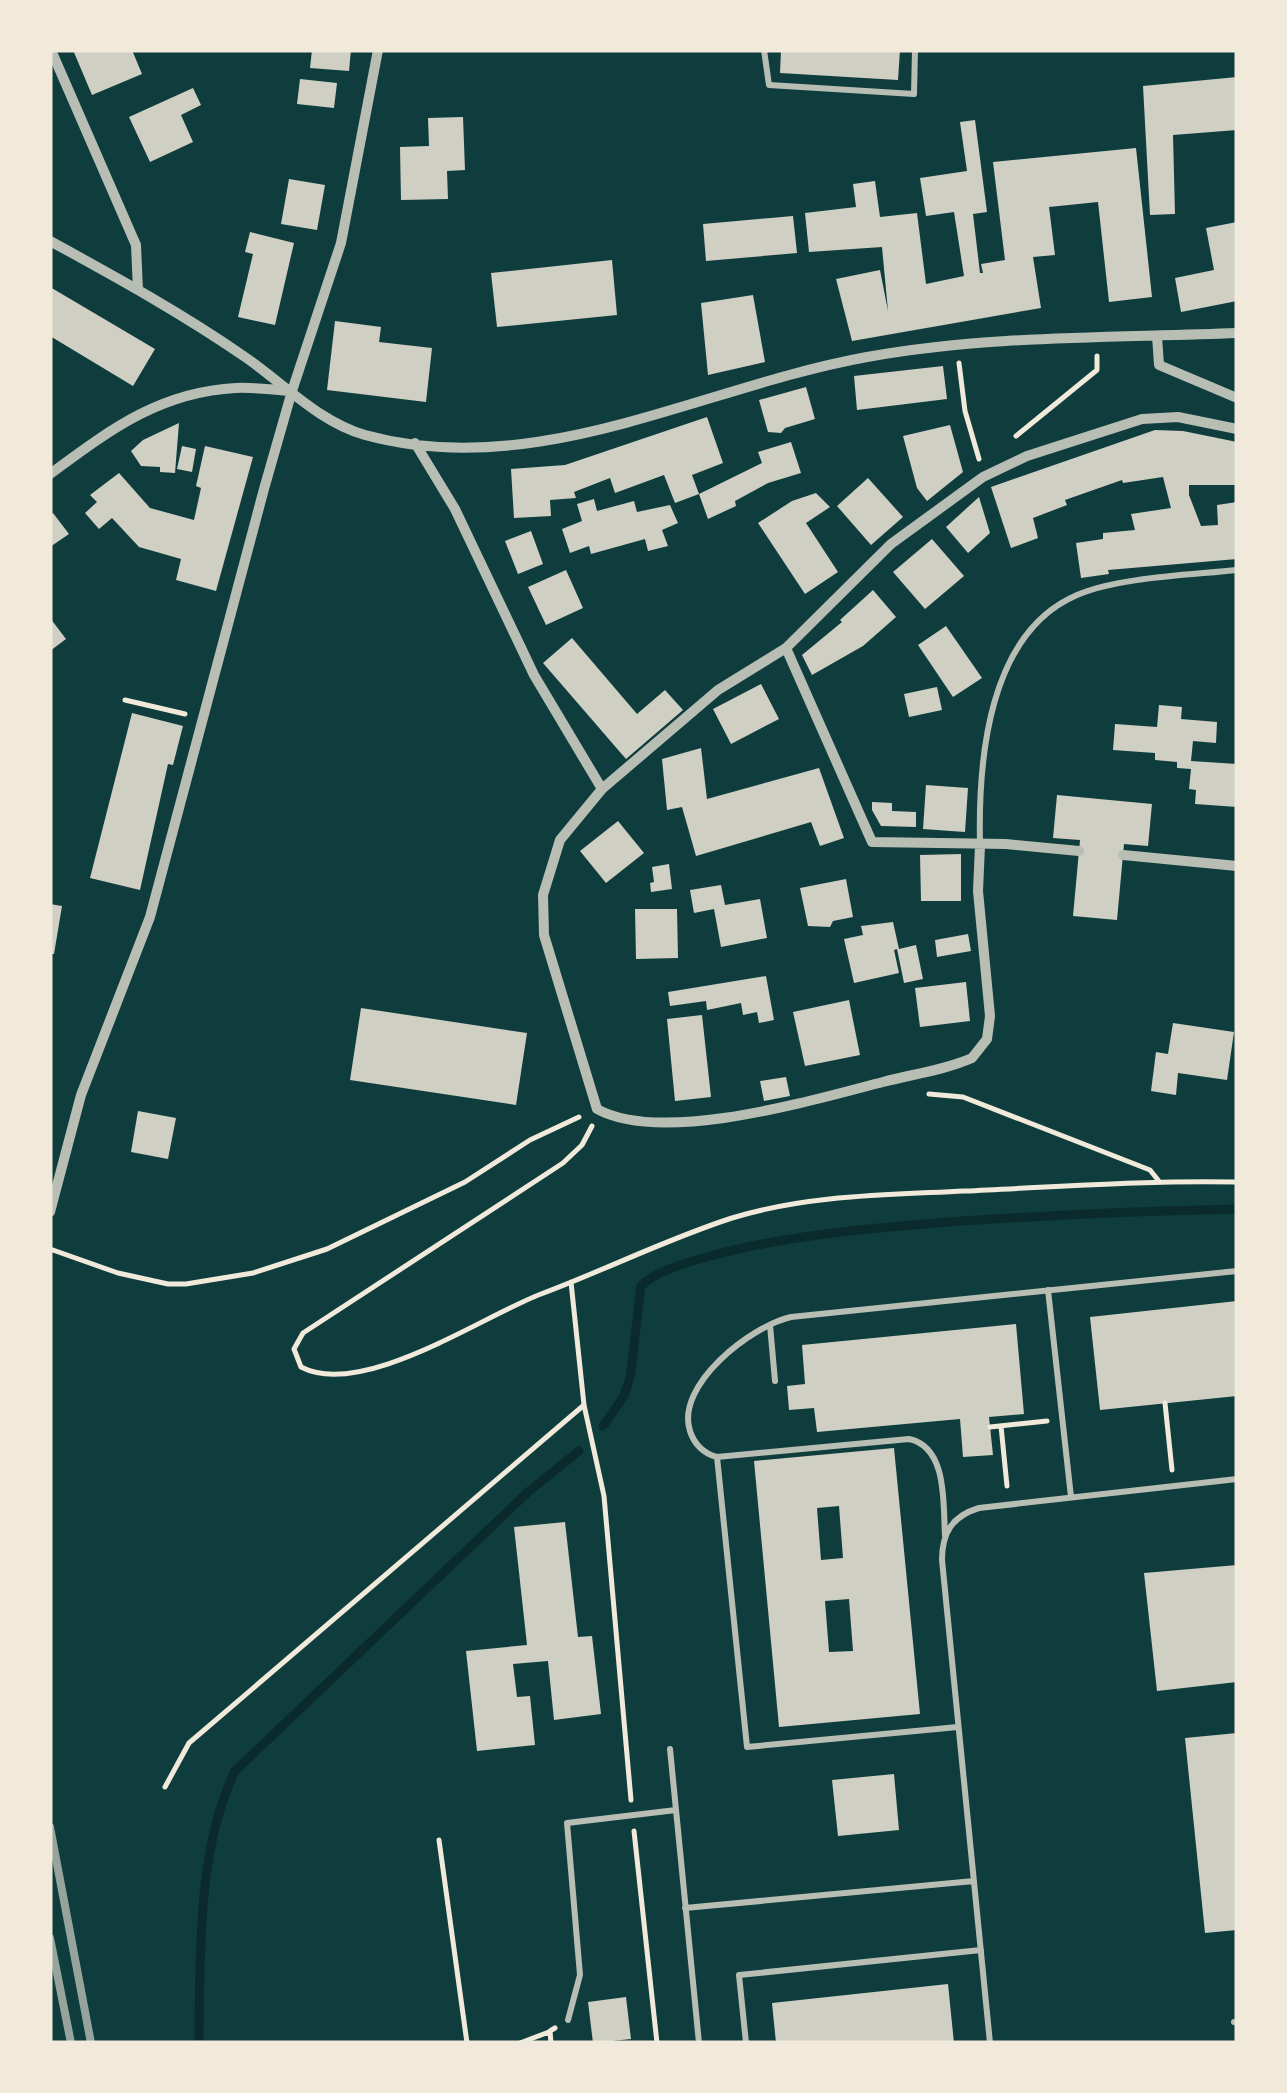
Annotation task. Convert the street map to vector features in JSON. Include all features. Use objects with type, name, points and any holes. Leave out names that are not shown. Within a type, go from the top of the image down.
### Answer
[{"type":"street","points":[[51,50],[136,245],[138,290]]},
{"type":"street","points":[[50,1212],[81,1095],[150,916],[245,556],[292,392],[341,243],[378,50]]},
{"type":"street","points":[[50,241],[138,290],[245,358],[344,428],[367,435],[474,447],[529,445],[610,428],[784,374],[867,357],[946,346],[1237,333]]},
{"type":"street","points":[[1157,336],[1158,364],[1237,398]]},
{"type":"street","points":[[50,474],[119,423],[175,397],[238,387],[292,392]]},
{"type":"street","points":[[980,846],[978,906],[990,1016],[987,1039],[972,1058],[822,1097],[714,1118],[636,1120],[597,1109],[544,935],[543,895],[560,840],[602,789],[718,690],[786,648],[891,544],[963,488],[1006,465],[1142,419],[1178,417],[1237,429]]},
{"type":"street","points":[[415,442],[455,509],[534,675],[602,789]]},
{"type":"street","points":[[786,648],[872,842],[1006,844],[1079,851]]},
{"type":"street","points":[[1123,855],[1237,866]]},
{"type":"lane","points":[[764,50],[769,85],[914,94],[915,50]]},
{"type":"lane","points":[[980,846],[980,776],[990,724],[1013,654],[1039,618],[1078,594],[1106,586],[1237,570]]},
{"type":"lane","points":[[990,2043],[942,1560],[945,1536],[934,1455],[920,1441],[909,1439],[717,1457],[702,1450],[690,1434],[693,1396],[725,1356],[770,1324],[790,1317],[1237,1271]]},
{"type":"lane","points":[[1048,1290],[1071,1497]]},
{"type":"lane","points":[[770,1324],[775,1381]]},
{"type":"lane","points":[[717,1457],[748,1747],[958,1727]]},
{"type":"lane","points":[[945,1536],[951,1523],[978,1508],[1237,1480]]},
{"type":"lane","points":[[670,1750],[699,2043]]},
{"type":"lane","points":[[568,2020],[580,1974],[567,1823],[676,1810]]},
{"type":"lane","points":[[686,1908],[974,1881]]},
{"type":"lane","points":[[746,2043],[739,1974],[980,1950]]},
{"type":"path","points":[[1005,445],[1098,370],[1096,338]]},
{"type":"path","points":[[959,370],[964,411],[980,461],[992,453]]},
{"type":"path","points":[[125,700],[191,716]]},
{"type":"path","points":[[962,1097],[1150,1170],[1158,1180]]},
{"type":"path","points":[[50,1249],[118,1274],[168,1284],[253,1274],[328,1249],[465,1182],[530,1140],[597,1109]]},
{"type":"path","points":[[597,1109],[582,1145],[563,1163],[303,1333],[295,1345],[301,1367],[314,1372],[364,1370],[442,1344],[509,1306],[732,1218],[826,1198],[1158,1180],[1237,1182]]},
{"type":"path","points":[[572,1282],[584,1404],[604,1496],[630,1789]]},
{"type":"path","points":[[1166,1403],[1174,1486]]},
{"type":"path","points":[[165,1787],[189,1743],[584,1404]]},
{"type":"path","points":[[990,1427],[1062,1420]]},
{"type":"path","points":[[1001,1426],[1009,1504]]},
{"type":"path","points":[[634,1830],[657,2043]]},
{"type":"path","points":[[439,1840],[467,2043]]},
{"type":"path","points":[[520,2043],[550,2032]]},
{"type":"building","points":[[73,50],[132,50],[142,74],[92,95]]},
{"type":"building","points":[[312,50],[351,50],[349,71],[310,68]]},
{"type":"building","points":[[781,50],[900,50],[898,80],[780,73]]},
{"type":"building","points":[[1237,77],[1237,130],[1173,135],[1175,214],[1150,215],[1143,86]]},
{"type":"building","points":[[300,79],[337,83],[334,108],[297,104]]},
{"type":"building","points":[[193,88],[201,105],[181,115],[193,142],[150,162],[129,117]]},
{"type":"building","points":[[463,117],[465,170],[447,171],[448,199],[401,200],[400,147],[429,146],[428,118]]},
{"type":"building","points":[[975,120],[987,212],[973,214],[980,273],[981,264],[1005,260],[993,162],[1136,148],[1152,297],[1109,302],[1098,202],[1049,207],[1055,255],[1033,257],[1041,308],[852,341],[836,279],[880,270],[888,311],[882,247],[809,252],[805,213],[856,207],[853,184],[875,181],[880,217],[917,213],[926,284],[964,276],[954,212],[926,216],[920,178],[967,171],[960,122]]},
{"type":"building","points":[[289,179],[325,185],[317,230],[281,224]]},
{"type":"building","points":[[793,216],[797,253],[706,261],[703,224]]},
{"type":"building","points":[[1237,222],[1237,301],[1181,312],[1175,278],[1214,270],[1206,228]]},
{"type":"building","points":[[250,232],[294,243],[275,325],[238,317],[253,254],[245,252]]},
{"type":"building","points":[[612,260],[617,315],[497,327],[491,273]]},
{"type":"building","points":[[50,287],[155,349],[133,386],[50,336]]},
{"type":"building","points":[[753,295],[765,362],[708,375],[701,303]]},
{"type":"building","points":[[335,321],[381,327],[379,342],[432,348],[426,402],[327,390]]},
{"type":"building","points":[[943,366],[947,399],[857,410],[854,376]]},
{"type":"building","points":[[806,387],[815,419],[785,428],[781,433],[768,432],[759,400]]},
{"type":"building","points":[[707,417],[723,463],[692,475],[699,494],[675,503],[664,475],[615,493],[610,478],[574,492],[576,498],[550,500],[551,516],[514,518],[511,469],[565,465]]},
{"type":"building","points":[[179,423],[175,473],[141,466],[131,451],[143,440]]},
{"type":"building","points":[[950,425],[963,472],[927,501],[917,488],[903,436]]},
{"type":"building","points":[[1155,430],[1183,431],[1237,442],[1236,485],[1189,485],[1189,495],[1201,526],[1218,525],[1217,505],[1237,502],[1237,559],[1108,570],[1109,574],[1081,578],[1076,543],[1103,539],[1103,533],[1135,530],[1131,514],[1171,508],[1163,477],[1123,483],[1122,480],[1065,500],[1067,505],[1033,518],[1038,538],[1011,548],[991,487]]},
{"type":"building","points":[[791,442],[801,473],[768,483],[735,501],[736,506],[708,519],[699,494],[762,463],[758,452]]},
{"type":"building","points":[[182,446],[196,449],[192,472],[177,469]]},
{"type":"building","points":[[205,446],[253,457],[216,591],[176,580],[181,559],[139,547],[112,518],[99,529],[85,513],[97,502],[90,495],[119,473],[150,508],[194,520],[201,488],[196,486]]},
{"type":"building","points":[[868,478],[903,517],[871,545],[837,506]]},
{"type":"building","points":[[816,493],[830,507],[806,523],[838,572],[805,594],[758,523],[792,501]]},
{"type":"building","points":[[979,497],[990,533],[968,553],[946,527]]},
{"type":"building","points":[[594,499],[597,511],[634,501],[637,512],[670,505],[678,523],[662,530],[668,546],[648,551],[645,539],[591,554],[589,546],[570,553],[562,529],[582,521],[577,504]]},
{"type":"building","points":[[53,513],[69,534],[50,547],[50,515]]},
{"type":"building","points":[[531,531],[543,564],[518,574],[505,541]]},
{"type":"building","points":[[932,539],[964,576],[925,609],[893,572]]},
{"type":"building","points":[[566,570],[583,608],[546,625],[528,587]]},
{"type":"building","points":[[873,590],[896,617],[863,646],[812,675],[802,655]]},
{"type":"building","points":[[50,618],[66,639],[50,651]]},
{"type":"building","points":[[946,626],[982,678],[953,697],[918,645]]},
{"type":"building","points":[[572,638],[637,714],[665,690],[683,710],[626,759],[543,663]]},
{"type":"building","points":[[761,684],[779,719],[731,744],[713,709]]},
{"type":"building","points":[[937,687],[942,710],[909,717],[904,694]]},
{"type":"building","points":[[1159,705],[1182,707],[1181,719],[1217,722],[1216,743],[1193,741],[1191,761],[1237,764],[1237,807],[1195,804],[1196,790],[1189,789],[1191,769],[1177,768],[1177,762],[1155,760],[1155,753],[1113,750],[1115,724],[1157,727]]},
{"type":"building","points":[[132,713],[183,726],[173,765],[168,764],[140,890],[90,878]]},
{"type":"building","points":[[701,748],[707,799],[819,768],[844,838],[820,846],[811,822],[696,856],[682,807],[667,810],[662,759]]},
{"type":"building","points":[[926,785],[968,788],[965,832],[923,829]]},
{"type":"building","points":[[1057,795],[1152,804],[1148,846],[1124,844],[1117,920],[1073,916],[1080,840],[1053,838]]},
{"type":"building","points":[[872,802],[892,803],[892,811],[916,812],[916,827],[881,826]]},
{"type":"building","points":[[618,821],[644,853],[606,883],[580,851]]},
{"type":"building","points":[[961,854],[961,901],[921,901],[920,855]]},
{"type":"building","points":[[669,864],[672,889],[651,892],[652,867]]},
{"type":"building","points":[[846,879],[853,917],[833,921],[830,927],[808,926],[800,888]]},
{"type":"building","points":[[721,885],[725,905],[760,899],[767,938],[721,947],[714,909],[694,913],[690,890]]},
{"type":"building","points":[[50,904],[62,906],[54,954],[50,954]]},
{"type":"building","points":[[635,909],[677,909],[678,958],[636,959]]},
{"type":"building","points":[[893,922],[899,949],[916,945],[923,979],[904,983],[897,949],[894,950],[899,973],[854,983],[844,939],[863,935],[861,926]]},
{"type":"building","points":[[968,934],[971,951],[937,957],[935,940]]},
{"type":"building","points":[[766,976],[774,1020],[759,1023],[757,1012],[743,1015],[741,1003],[707,1010],[706,1001],[670,1006],[668,992]]},
{"type":"building","points":[[966,982],[970,1021],[920,1027],[915,988]]},
{"type":"building","points":[[849,1000],[860,1055],[805,1066],[793,1012]]},
{"type":"building","points":[[361,1008],[527,1033],[516,1105],[350,1080]]},
{"type":"building","points":[[702,1015],[711,1097],[675,1101],[667,1019]]},
{"type":"building","points":[[1173,1023],[1234,1032],[1227,1080],[1178,1073],[1176,1095],[1151,1091],[1156,1052],[1168,1054]]},
{"type":"building","points":[[786,1077],[790,1096],[764,1101],[760,1081]]},
{"type":"building","points":[[138,1111],[176,1118],[168,1159],[131,1152]]},
{"type":"building","points":[[1237,1301],[1237,1396],[1100,1410],[1090,1317]]},
{"type":"building","points":[[1016,1324],[1024,1414],[989,1417],[993,1455],[963,1457],[960,1419],[817,1432],[814,1408],[789,1410],[787,1386],[805,1384],[802,1345]]},
{"type":"building","points":[[894,1448],[920,1714],[779,1727],[754,1461]],"holes":[[[839,1506],[843,1558],[821,1560],[817,1508]],[[849,1599],[853,1651],[829,1652],[825,1601]]]},
{"type":"building","points":[[565,1522],[578,1637],[592,1636],[601,1714],[554,1720],[548,1661],[513,1664],[517,1697],[530,1696],[535,1745],[477,1751],[466,1651],[527,1645],[514,1527]]},
{"type":"building","points":[[1237,1565],[1237,1682],[1157,1691],[1144,1573]]},
{"type":"building","points":[[1237,1733],[1237,1930],[1205,1933],[1185,1738]]},
{"type":"building","points":[[894,1774],[899,1830],[838,1836],[832,1780]]},
{"type":"building","points":[[948,1984],[954,2043],[776,2043],[772,2003]]},
{"type":"building","points":[[626,1997],[631,2039],[593,2043],[588,2002]]},
{"type":"waterway","points":[[603,1426],[624,1396],[630,1378],[641,1286],[679,1266],[767,1243],[864,1229],[1030,1217],[1237,1209]]},
{"type":"waterway","points":[[199,2043],[207,1869],[213,1834],[235,1771],[528,1492],[579,1451]]},
{"type":"railway","points":[[50,1827],[91,2043]]},
{"type":"railway","points":[[50,1938],[71,2043]]}]
